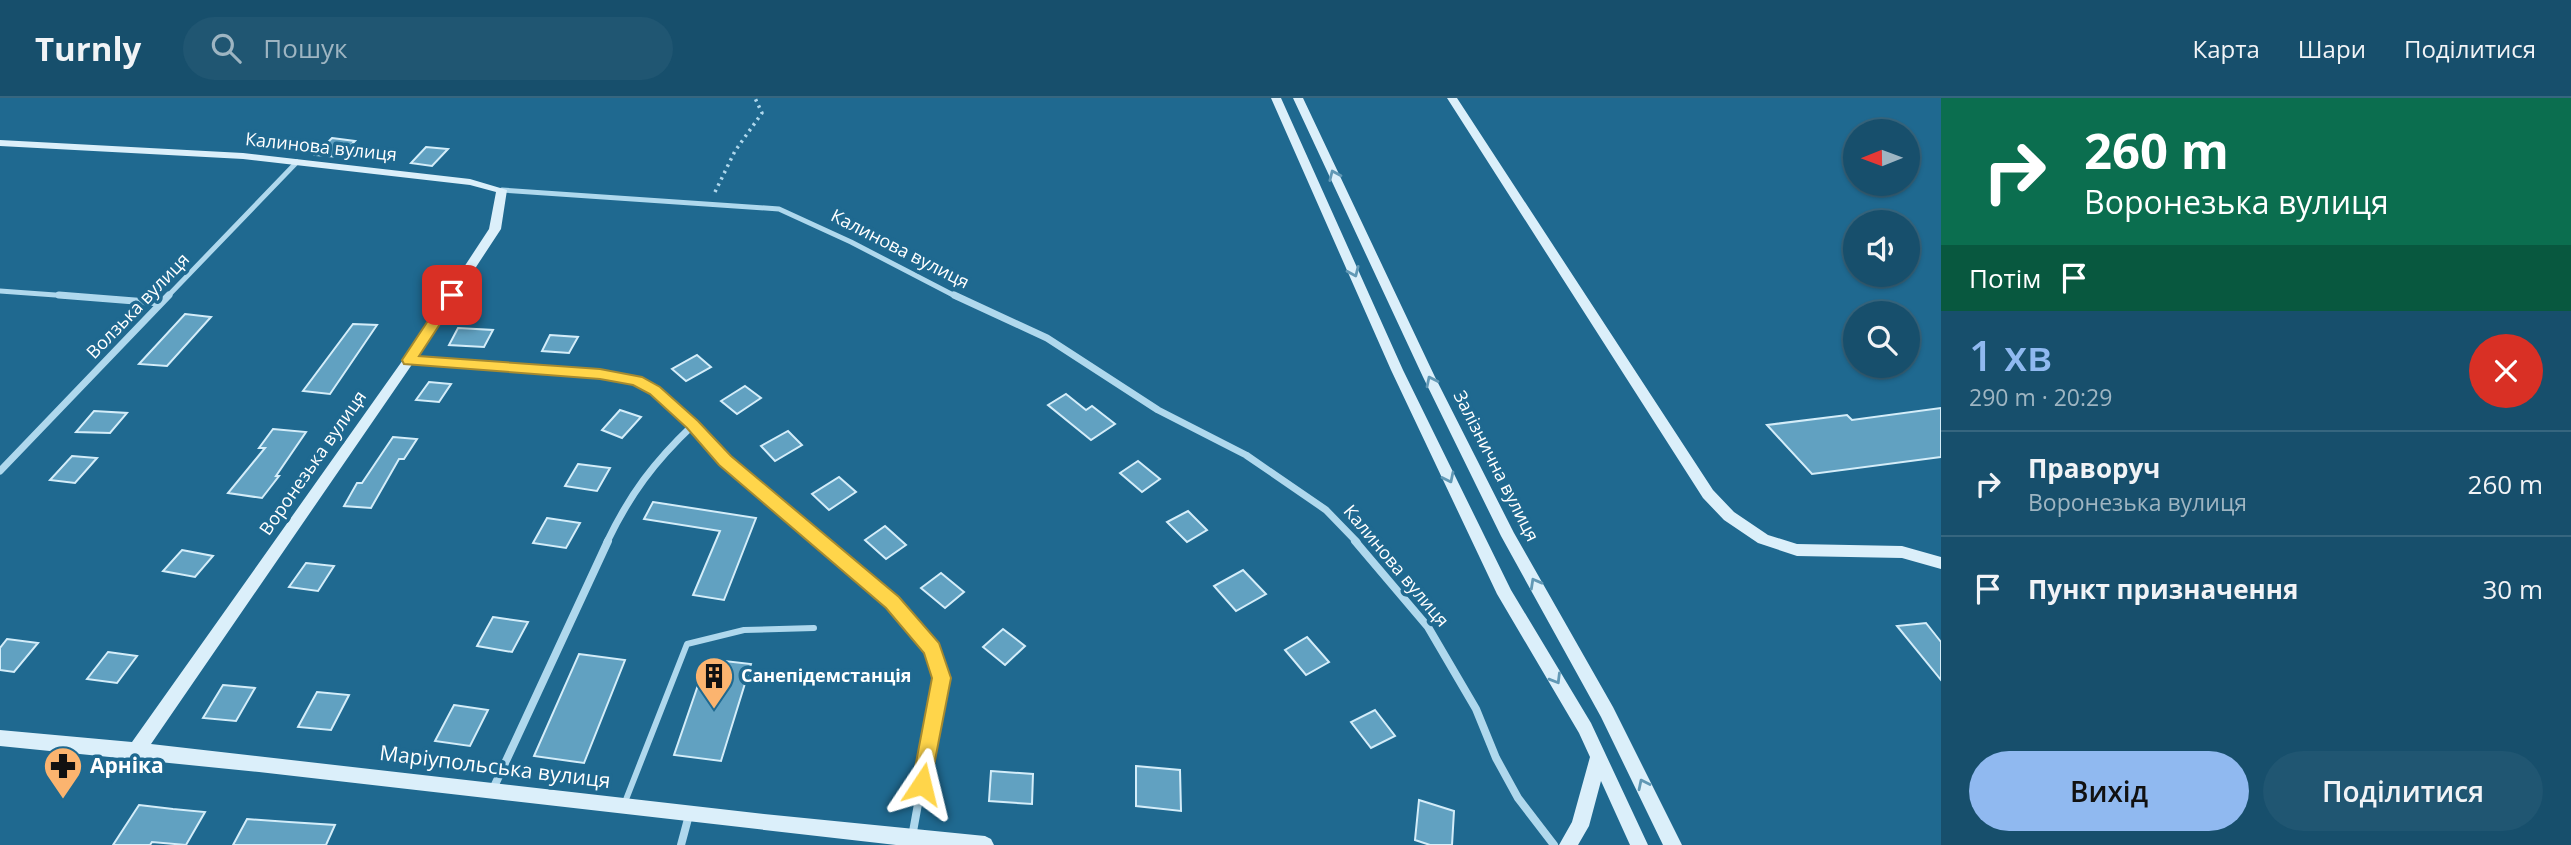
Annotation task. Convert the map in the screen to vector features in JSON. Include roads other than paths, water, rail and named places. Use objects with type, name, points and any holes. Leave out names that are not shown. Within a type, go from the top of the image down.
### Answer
[{"type":"street","points":[[1276,98],[1397,370],[1499,581],[1585,728],[1639,845]]},
{"type":"street","name":"Залізнична вулиця","points":[[1298,98],[1417,352],[1508,536],[1607,712],[1673,845]]},
{"type":"street","points":[[1452,98],[1686,461],[1708,494],[1729,516],[1763,539],[1797,550],[1902,552],[1939,560]]},
{"type":"street","name":"Калинова вулиця","points":[[0,144],[243,156],[470,182],[502,190],[779,209],[851,242],[970,304],[1047,338],[1158,410],[1246,454],[1326,510],[1367,553],[1428,627],[1476,709],[1496,758],[1518,798],[1554,845]]},
{"type":"street","name":"Волзька вулиця","points":[[0,471],[297,162]]},
{"type":"street","name":"Воронезька вулиця","points":[[136,750],[409,360],[495,229],[502,190]]},
{"type":"street","points":[[0,291],[160,303]]},
{"type":"street","points":[[409,360],[600,374],[637,381],[655,390],[693,425],[725,461],[892,603],[932,649],[941,678],[912,837]]},
{"type":"street","points":[[493,789],[625,503],[659,457],[693,425]]},
{"type":"street","name":"Маріупольська вулиця","points":[[0,738],[493,789],[870,839],[912,837],[985,845]]},
{"type":"street","points":[[1568,845],[1580,826],[1598,757]]},
{"type":"street","points":[[681,845],[690,814]]},
{"type":"lane","points":[[623,805],[687,644],[744,629],[814,628]]},
{"type":"place","name":"Санепідемстанція","points":[[714,710]]},
{"type":"place","name":"Арніка","points":[[63,800]]}]
